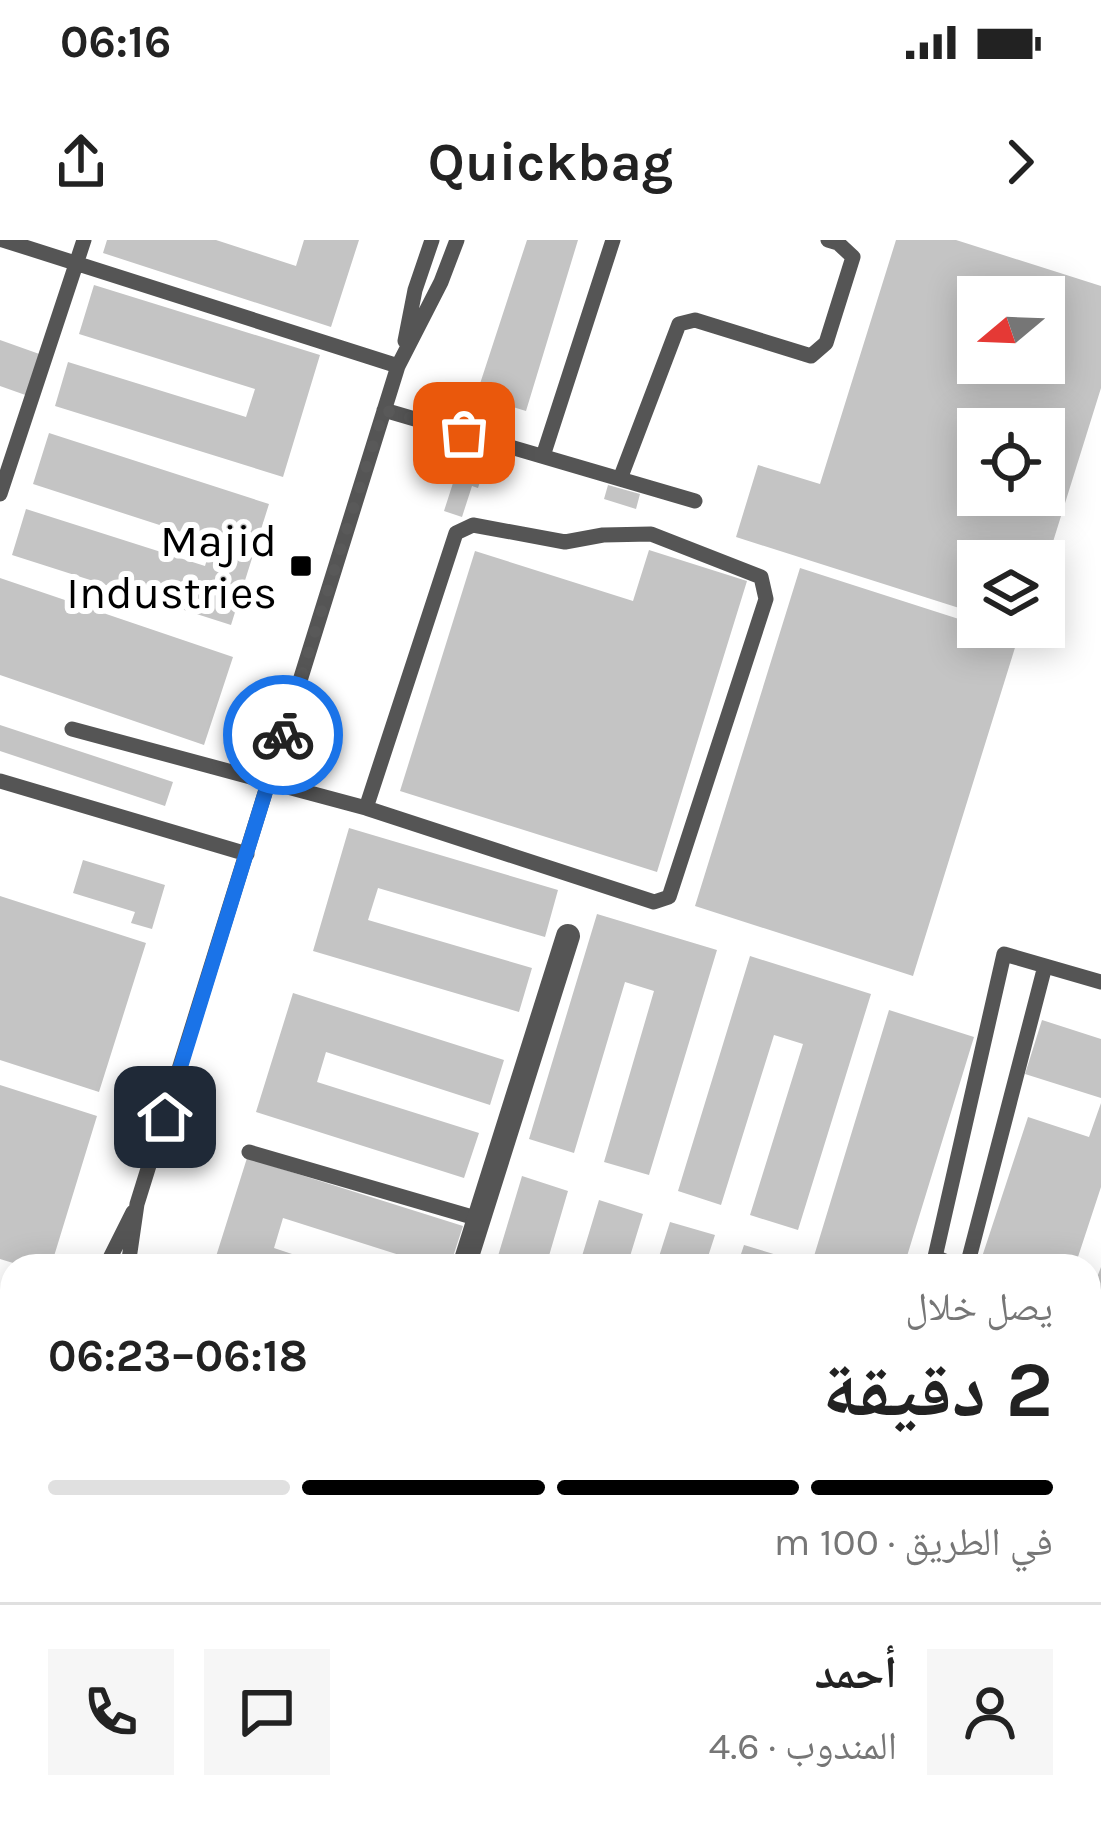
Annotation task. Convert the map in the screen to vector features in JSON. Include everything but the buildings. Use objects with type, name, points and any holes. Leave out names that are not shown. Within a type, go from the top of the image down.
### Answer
[{"type":"street","points":[[468,1254],[568,936]]},
{"type":"lane","points":[[3,240],[401,358]]},
{"type":"lane","points":[[0,494],[84,240]]},
{"type":"lane","points":[[112,1254],[137,1204],[401,358],[431,240]]},
{"type":"lane","points":[[401,358],[457,240]]},
{"type":"lane","points":[[543,456],[613,240]]},
{"type":"lane","points":[[620,479],[679,324],[695,320],[811,356],[826,343],[853,257],[828,240]]},
{"type":"lane","points":[[384,410],[695,501]]},
{"type":"lane","points":[[72,729],[366,808],[654,902],[669,897],[766,599],[760,577],[651,534],[565,542],[473,525],[456,533],[366,808]]},
{"type":"lane","points":[[0,781],[247,854]]},
{"type":"lane","points":[[936,1254],[1004,954],[1101,982]]},
{"type":"lane","points":[[970,1254],[1045,965]]},
{"type":"lane","points":[[249,1153],[479,1219]]},
{"type":"lane","points":[[130,1254],[137,1204]]},
{"type":"way so far","points":[[283,735],[384,410],[464,433]]},
{"type":"place","name":"Majid Industries","points":[[301,566]]},
{"type":"route","points":[[165,1117],[283,735]]}]
